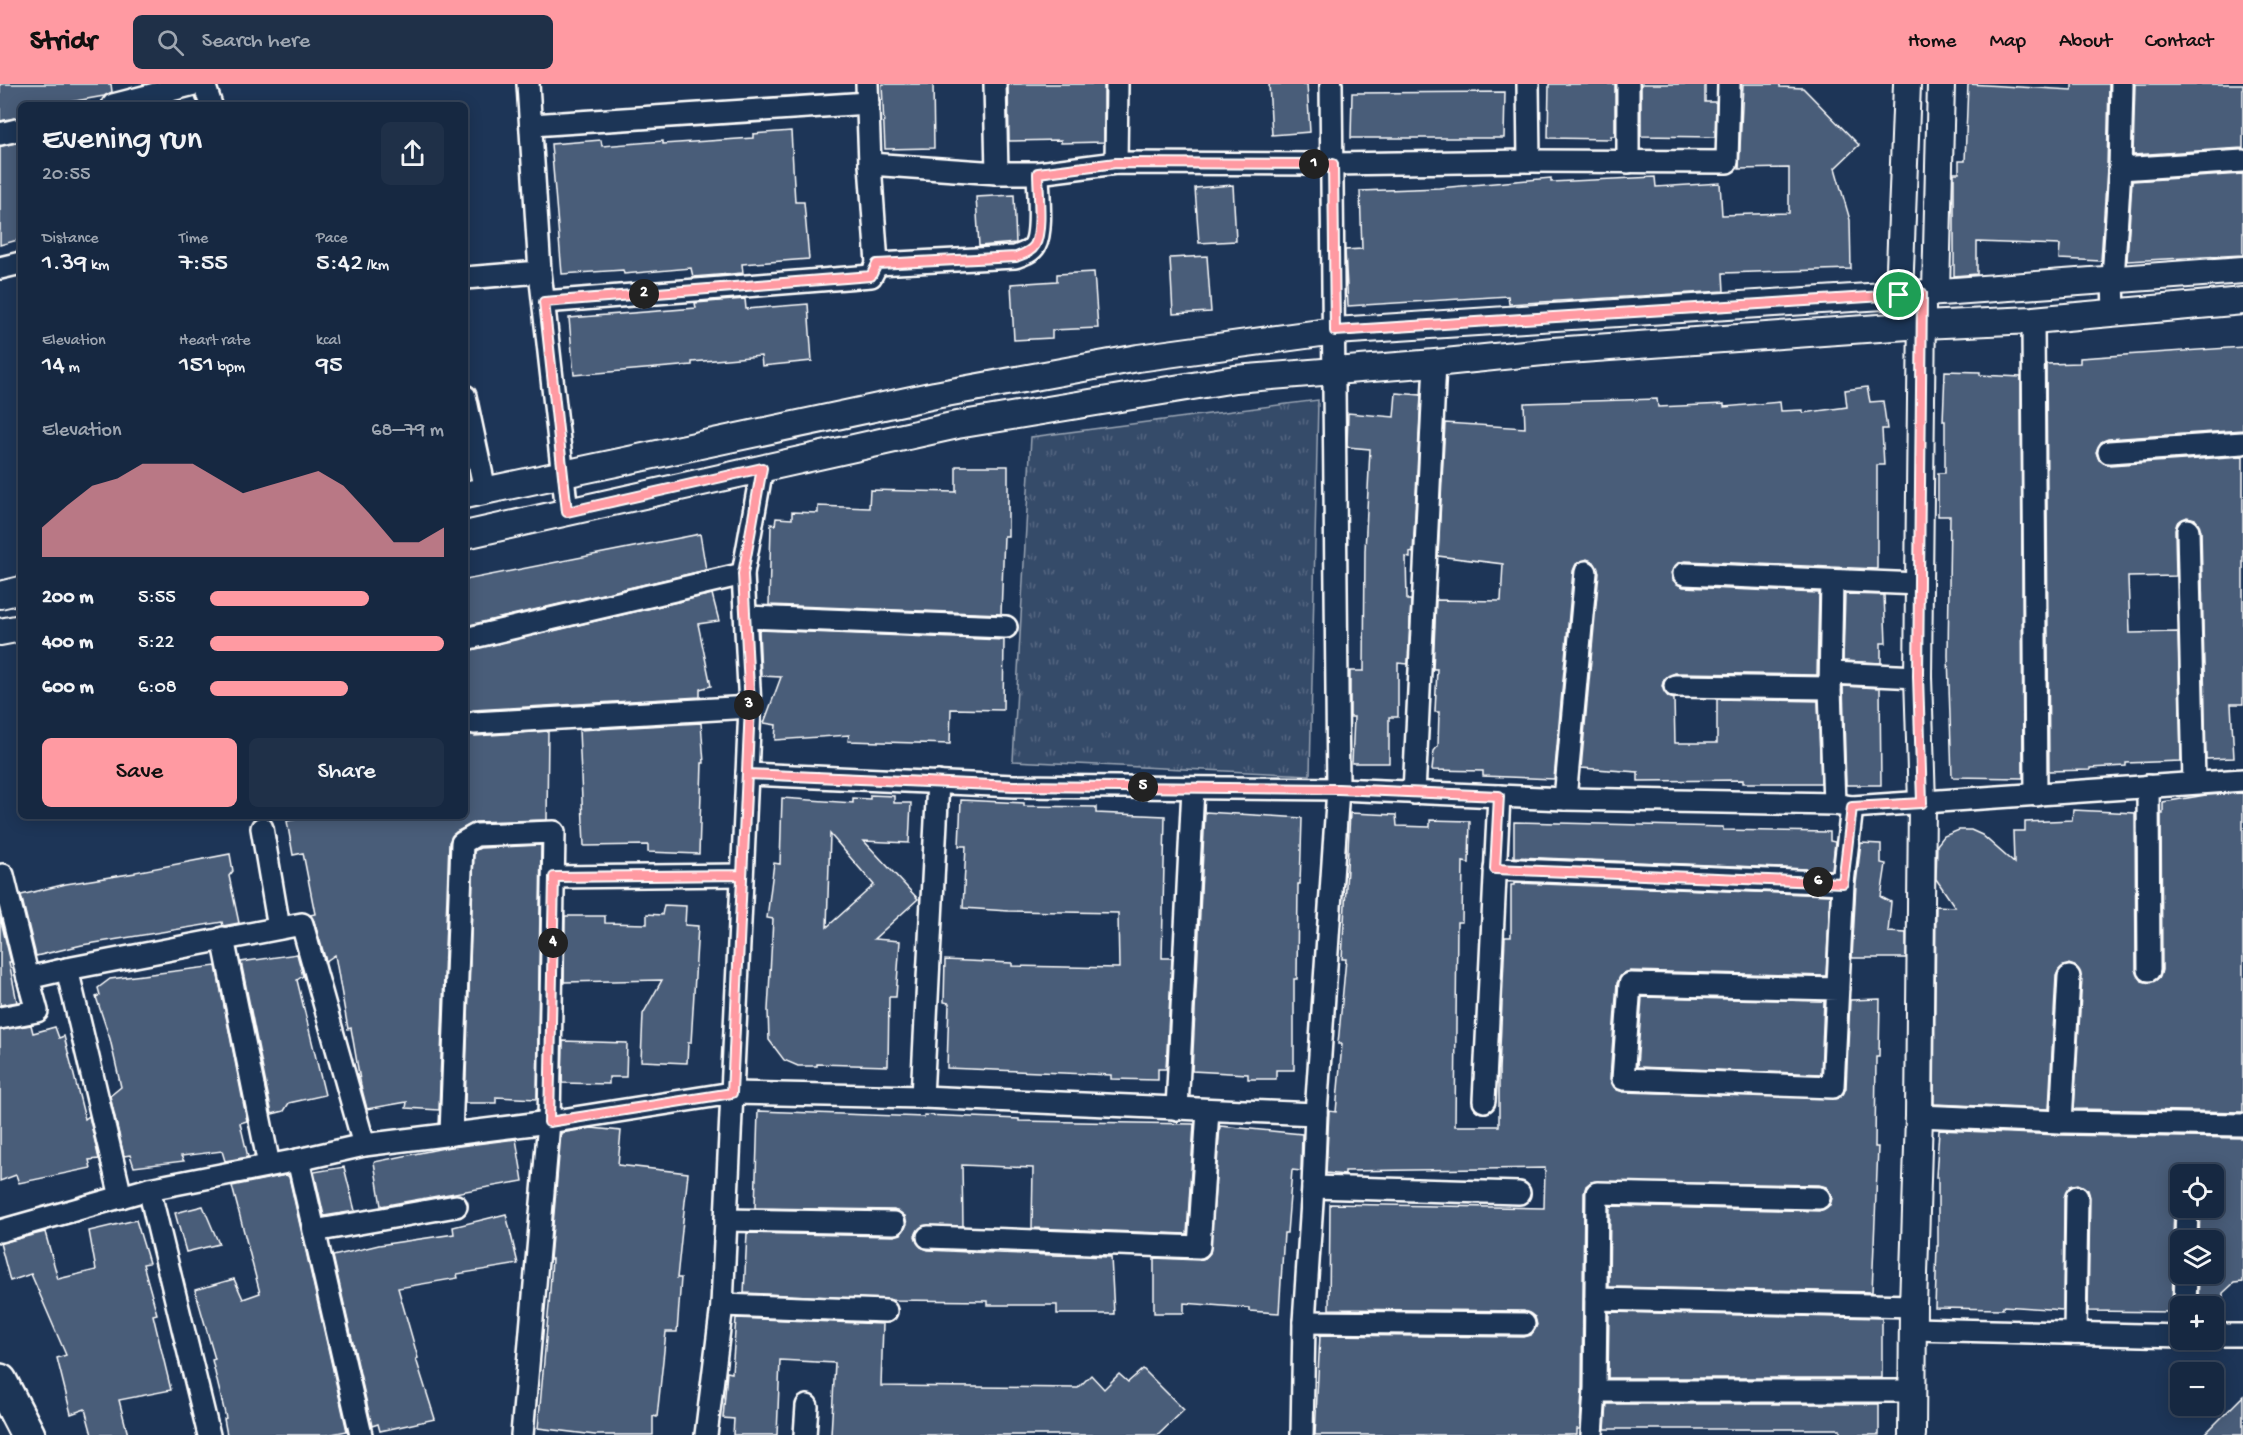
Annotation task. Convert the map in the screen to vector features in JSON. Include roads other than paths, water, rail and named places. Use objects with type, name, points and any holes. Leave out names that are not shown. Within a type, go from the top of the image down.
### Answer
[{"type":"highway","points":[[0,1381],[28,1435]]},
{"type":"street","points":[[125,102],[194,84]]},
{"type":"street","points":[[204,84],[210,102]]},
{"type":"street","points":[[528,84],[540,272],[567,512]]},
{"type":"street","points":[[995,84],[997,173]]},
{"type":"street","points":[[1116,163],[1118,84]]},
{"type":"street","points":[[1302,1435],[1304,1322],[1338,789],[1331,84]]},
{"type":"street","points":[[1528,84],[1529,161]]},
{"type":"street","points":[[1628,84],[1628,162]]},
{"type":"street","points":[[870,164],[997,173],[1038,173],[1116,163],[1728,162],[1729,84]]},
{"type":"street","points":[[1907,84],[1922,325],[1918,676],[1922,803],[1919,1116],[1911,1391],[1912,1435]]},
{"type":"street","points":[[1919,293],[1941,84]]},
{"type":"street","points":[[2114,312],[2113,279],[2120,169],[2122,84]]},
{"type":"street","points":[[532,125],[867,93],[877,264],[871,276],[544,302]]},
{"type":"street","points":[[0,134],[18,130]]},
{"type":"street","points":[[2120,169],[2243,161]]},
{"type":"street","points":[[877,264],[1016,257],[1028,252],[1036,244],[1038,229],[1038,173]]},
{"type":"street","points":[[0,268],[18,264]]},
{"type":"street","points":[[468,426],[475,492],[935,395],[1138,358],[1335,331],[2243,270]]},
{"type":"street","points":[[468,278],[540,272]]},
{"type":"street","points":[[468,534],[968,423],[1235,379],[1553,351],[1922,325],[2033,320],[2243,301]]},
{"type":"street","points":[[2033,320],[2036,795]]},
{"type":"street","points":[[1414,793],[1435,363]]},
{"type":"street","points":[[2109,452],[2243,442]]},
{"type":"street","points":[[706,1435],[722,1305],[750,707],[743,574],[762,468]]},
{"type":"street","points":[[2188,530],[2194,782]]},
{"type":"street","points":[[1565,799],[1586,572]]},
{"type":"street","points":[[468,638],[743,574]]},
{"type":"street","points":[[1684,574],[1919,584]]},
{"type":"street","points":[[1832,581],[1830,680],[1843,805],[1843,883],[1838,989],[1833,1087],[1623,1079],[1630,984],[1838,989]]},
{"type":"street","points":[[0,595],[18,591]]},
{"type":"street","points":[[746,617],[1006,627]]},
{"type":"street","points":[[0,632],[18,629]]},
{"type":"street","points":[[1675,686],[1918,676]]},
{"type":"street","points":[[474,723],[750,707]]},
{"type":"street","points":[[747,774],[1014,786],[1338,789],[1565,799],[1843,805],[1922,803],[2243,780]]},
{"type":"street","points":[[922,1097],[938,782]]},
{"type":"street","points":[[2148,786],[2149,970]]},
{"type":"street","points":[[1177,1109],[1193,788]]},
{"type":"street","points":[[1484,1101],[1499,796]]},
{"type":"street","points":[[262,828],[279,928]]},
{"type":"street","points":[[451,1134],[462,843],[476,835],[555,832],[549,1122],[522,1435]]},
{"type":"street","points":[[1495,869],[1843,883]]},
{"type":"street","points":[[0,1018],[37,1011],[3,875]]},
{"type":"street","points":[[554,877],[742,875]]},
{"type":"street","points":[[28,978],[302,924],[364,1145]]},
{"type":"street","points":[[223,938],[269,1165]]},
{"type":"street","points":[[67,969],[122,1197]]},
{"type":"street","points":[[2061,1122],[2068,977]]},
{"type":"street","points":[[0,1231],[149,1189],[364,1145],[549,1122],[732,1093],[922,1097],[1316,1113]]},
{"type":"street","points":[[928,1237],[1199,1247],[1208,1110]]},
{"type":"street","points":[[1919,1116],[2061,1122],[2243,1125]]},
{"type":"street","points":[[298,1160],[361,1435]]},
{"type":"street","points":[[1313,1187],[1519,1193]]},
{"type":"street","points":[[149,1189],[209,1435]]},
{"type":"street","points":[[1592,1435],[1597,1193],[1820,1198]]},
{"type":"street","points":[[2075,1333],[2077,1197]]},
{"type":"street","points":[[314,1231],[456,1206]]},
{"type":"street","points":[[726,1220],[894,1223]]},
{"type":"street","points":[[1596,1299],[1913,1318],[2075,1333],[2170,1336]]},
{"type":"street","points":[[722,1305],[886,1311]]},
{"type":"street","points":[[1304,1322],[1524,1324]]},
{"type":"street","points":[[2224,1335],[2243,1335]]},
{"type":"street","points":[[1594,1391],[1911,1391]]},
{"type":"street","points":[[805,1435],[807,1406]]}]
